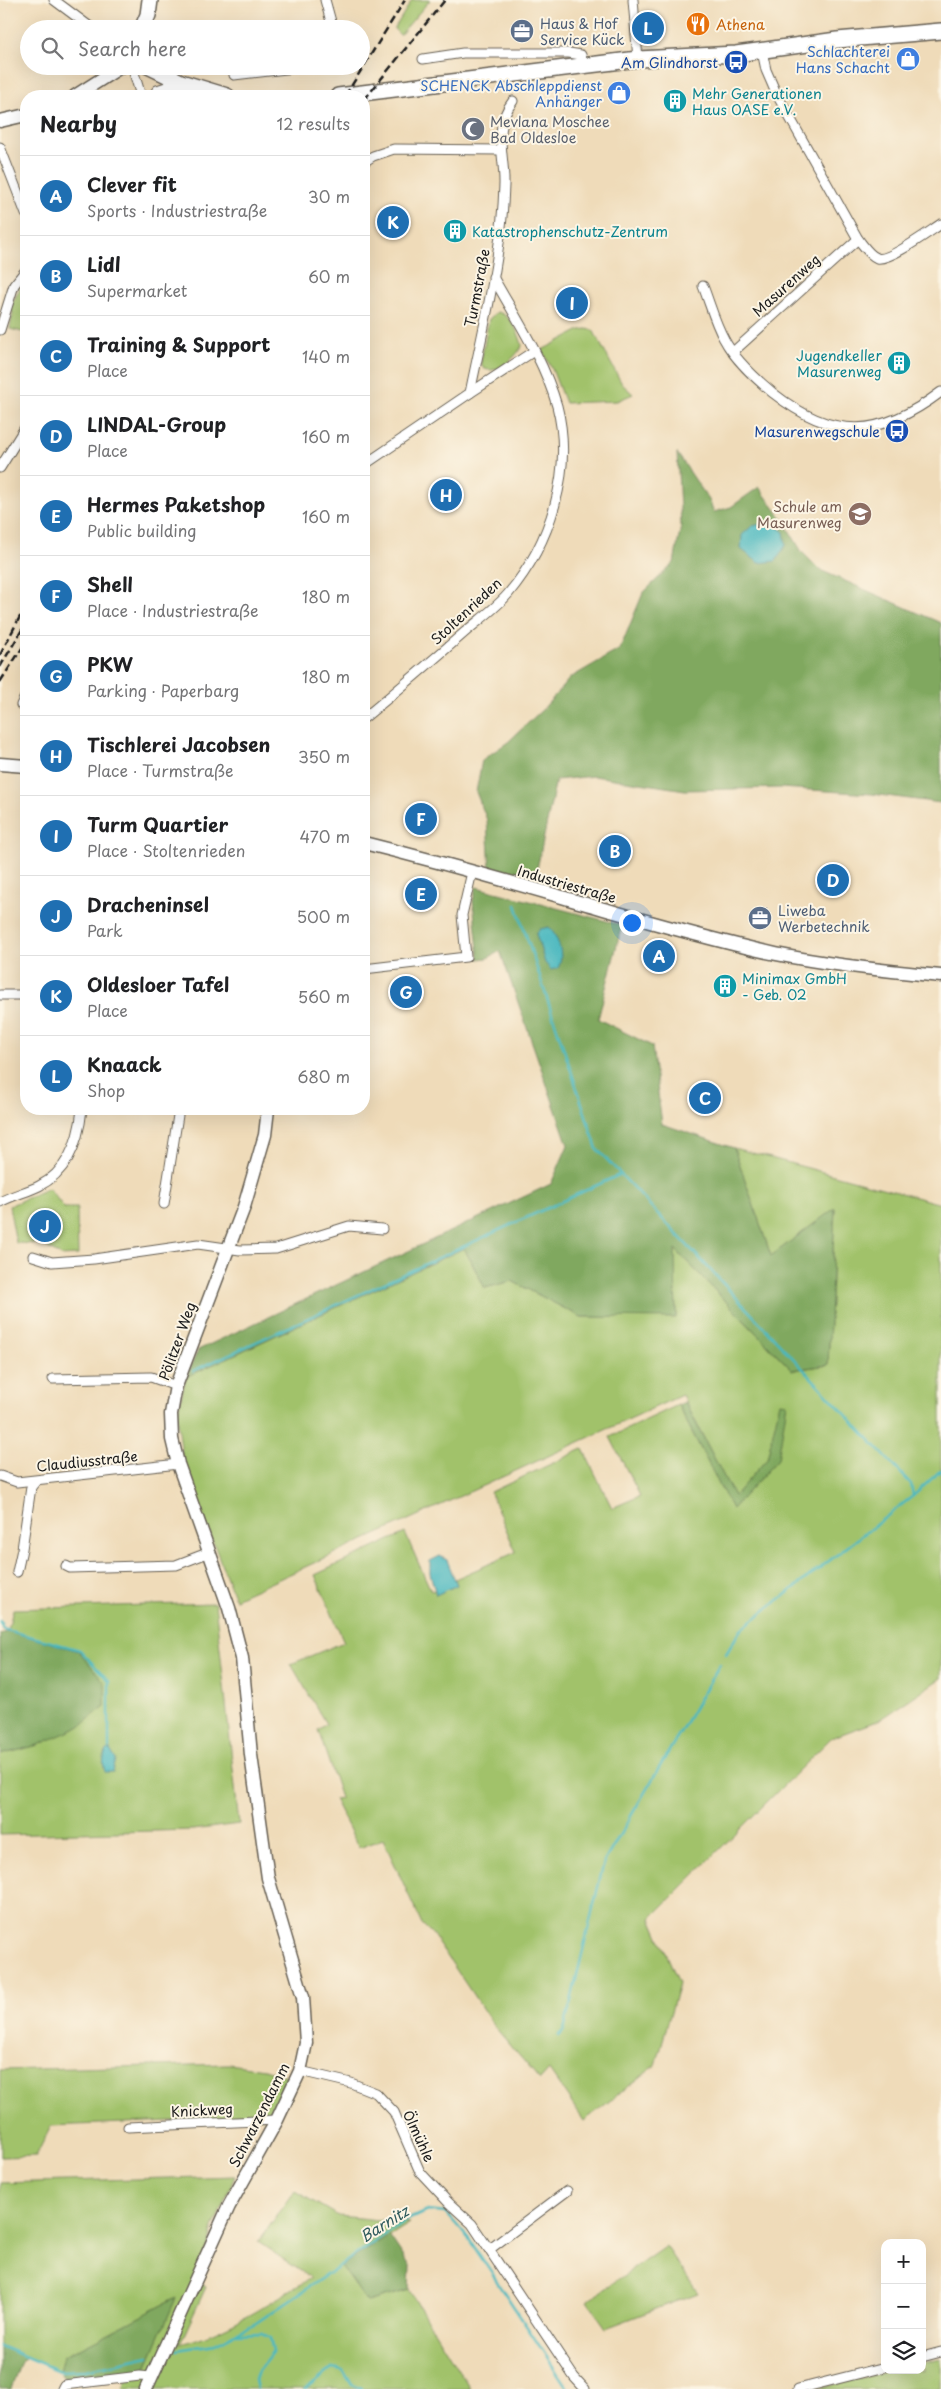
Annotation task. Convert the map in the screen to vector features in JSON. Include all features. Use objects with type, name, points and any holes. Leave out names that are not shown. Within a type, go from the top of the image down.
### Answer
[{"type":"main road","points":[[146,20],[150,0]]},
{"type":"main road","points":[[370,92],[638,58],[762,51],[837,40],[941,31]]},
{"type":"main road","points":[[87,90],[110,75]]},
{"type":"main road","points":[[167,75],[181,82],[207,90]]},
{"type":"main road","points":[[0,121],[20,116]]},
{"type":"main road","points":[[0,764],[20,766]]},
{"type":"main road","name":"Industriestraße","points":[[370,845],[654,924],[778,954],[884,971],[941,976]]},
{"type":"main road","name":"Pölitzer Weg","points":[[246,1702],[242,1658],[229,1608],[178,1464],[172,1440],[171,1414],[176,1386],[256,1172],[265,1135],[267,1115]]},
{"type":"main road","name":"Schwarzendamm","points":[[149,2383],[229,2206],[277,2120],[300,2071],[306,2043],[303,1997],[268,1878],[251,1755],[246,1702]]},
{"type":"street","points":[[325,0],[331,20]]},
{"type":"street","points":[[633,0],[638,58]]},
{"type":"street","points":[[58,1],[82,20]]},
{"type":"street","points":[[762,51],[766,70],[776,93],[858,239],[872,255],[878,259],[883,258],[941,224]]},
{"type":"street","points":[[423,59],[463,53],[569,53],[581,55],[584,66]]},
{"type":"street","points":[[135,75],[139,90]]},
{"type":"street","points":[[234,76],[242,75]]},
{"type":"street","points":[[157,90],[181,82]]},
{"type":"street","name":"Turmstraße","points":[[470,393],[501,233],[504,201],[501,150],[502,120],[514,101]]},
{"type":"street","points":[[0,147],[20,199]]},
{"type":"street","points":[[370,158],[394,150],[501,150]]},
{"type":"street","name":"Masurenweg","points":[[733,352],[858,239]]},
{"type":"street","name":"Stoltenrieden","points":[[370,713],[507,595],[531,563],[555,508],[561,460],[561,436],[557,408],[549,382],[534,351],[493,277]]},
{"type":"street","points":[[1,325],[14,285],[20,278]]},
{"type":"street","points":[[703,286],[717,325],[733,352],[758,380],[782,400],[812,418],[828,425],[864,428],[882,424],[909,414],[941,392]]},
{"type":"street","points":[[370,461],[534,351]]},
{"type":"street","points":[[0,468],[20,436]]},
{"type":"street","points":[[370,968],[466,957],[462,915],[472,872]]},
{"type":"street","points":[[0,994],[20,995]]},
{"type":"street","points":[[0,1202],[38,1186],[62,1168],[75,1146],[81,1115]]},
{"type":"street","points":[[164,1204],[178,1115]]},
{"type":"street","points":[[33,1256],[52,1262],[134,1255],[198,1244],[240,1250],[276,1249],[349,1226],[382,1229]]},
{"type":"street","points":[[53,1379],[151,1377],[176,1386]]},
{"type":"street","name":"Claudiusstraße","points":[[0,1476],[17,1482],[36,1481],[178,1464]]},
{"type":"street","points":[[17,1572],[31,1487],[36,1481]]},
{"type":"street","points":[[66,1566],[70,1568],[176,1565],[210,1552]]},
{"type":"street","name":"Ölmühle","points":[[300,2071],[351,2082],[376,2093],[394,2112],[420,2172],[472,2224],[574,2377],[585,2389]]},
{"type":"street","name":"Knickweg","points":[[128,2127],[277,2120]]},
{"type":"street","points":[[490,2249],[567,2191]]},
{"type":"street","points":[[926,2356],[941,2352]]},
{"type":"street","points":[[798,2389],[881,2368]]},
{"type":"street","name":"Schwarzendamm","points":[[62,2389],[64,2385],[140,2376],[149,2383]]},
{"type":"green space","points":[[412,0],[430,0],[400,35],[394,29]]},
{"type":"green space","points":[[20,288],[20,332],[10,329],[13,312],[9,310]]},
{"type":"green space","points":[[497,312],[506,316],[514,325],[522,346],[515,356],[500,368],[488,370],[483,368],[481,362],[489,319]]},
{"type":"green space","points":[[580,330],[593,330],[622,384],[633,394],[617,401],[565,403],[552,369],[542,350]]},
{"type":"green space","points":[[677,453],[709,500],[714,512],[731,507],[759,487],[783,520],[802,552],[820,570],[941,623],[941,803],[871,794],[781,788],[685,790],[594,776],[556,780],[534,883],[490,871],[487,820],[476,792],[482,760],[508,742],[544,708],[570,678],[620,649],[643,593],[674,563],[681,526]]},
{"type":"green space","points":[[476,887],[622,925],[598,1019],[652,1046],[662,1124],[734,1148],[771,1256],[835,1208],[828,1365],[792,1370],[675,1249],[676,1318],[581,1317],[512,1281],[485,1288],[464,1248],[186,1377],[198,1350],[551,1184],[568,1145],[500,951],[488,958],[479,959],[473,901]]},
{"type":"green space","points":[[734,1148],[941,1204],[941,1678],[879,1720],[831,1738],[651,1918],[679,1983],[656,2065],[584,2121],[549,2070],[540,2080],[494,2026],[433,1935],[422,1924],[383,1839],[359,1848],[334,1799],[341,1798],[318,1730],[326,1724],[291,1664],[344,1642],[315,1575],[405,1533],[431,1591],[435,1590],[437,1594],[457,1585],[455,1579],[516,1552],[490,1492],[583,1449],[612,1508],[640,1496],[610,1437],[678,1405],[732,1508],[778,1459],[781,1402],[767,1459],[734,1497],[682,1395],[235,1599],[183,1464],[177,1415],[186,1377],[464,1248],[485,1288],[512,1281],[581,1317],[676,1317],[674,1248],[792,1370],[828,1365],[835,1209],[771,1256]]},
{"type":"green space","points":[[49,1188],[64,1208],[77,1208],[78,1255],[61,1256],[42,1244],[16,1243],[9,1206]]},
{"type":"green space","points":[[685,1402],[734,1496],[767,1459],[780,1402],[787,1403],[778,1459],[732,1509],[678,1405]]},
{"type":"green space","points":[[215,1603],[239,1824],[193,1830],[0,1835],[0,1755],[38,1745],[105,1706],[79,1651],[8,1631],[13,1609]]},
{"type":"green space","points":[[8,1631],[79,1651],[105,1683],[105,1706],[79,1727],[38,1745],[0,1755],[0,1634]]},
{"type":"green space","points":[[228,2064],[264,2069],[288,2077],[269,2117],[51,2126],[36,2156],[0,2157],[0,2070]]},
{"type":"green space","points":[[235,2176],[213,2228],[197,2282],[206,2287],[180,2344],[198,2339],[231,2324],[311,2278],[258,2242],[295,2191],[338,2216],[410,2223],[342,2266],[367,2302],[409,2290],[470,2389],[124,2389],[126,2374],[144,2372],[175,2299],[63,2357],[59,2371],[0,2345],[0,2183]]},
{"type":"green space","points":[[389,2235],[410,2266],[409,2290],[367,2302],[341,2266]]},
{"type":"green space","points":[[666,2246],[698,2293],[606,2328],[587,2301]]},
{"type":"green space","points":[[176,2298],[144,2372],[68,2381],[59,2371],[63,2357]]},
{"type":"green space","points":[[0,2346],[26,2357],[21,2362],[11,2389],[0,2389]]},
{"type":"green space","points":[[941,2359],[941,2389],[816,2389],[881,2373],[926,2374],[926,2362]]},
{"type":"water","points":[[771,522],[784,532],[786,545],[776,561],[759,563],[741,549],[742,535],[752,526]]},
{"type":"water","points":[[549,927],[558,941],[561,952],[558,968],[551,970],[545,963],[536,934],[540,929]]},
{"type":"water","points":[[440,1556],[447,1560],[457,1585],[436,1595],[430,1573],[430,1561]]},
{"type":"water","points":[[109,1748],[116,1760],[113,1772],[105,1772],[105,1753]]},
{"type":"waterway","points":[[516,905],[597,1149],[911,1484],[913,1496],[741,1629],[726,1654]]},
{"type":"waterway","points":[[193,1371],[619,1175]]},
{"type":"waterway","points":[[913,1496],[941,1470]]},
{"type":"waterway","points":[[0,1621],[3,1629],[80,1650],[109,1681],[109,1748]]},
{"type":"waterway","points":[[558,2036],[564,2030],[604,1862],[720,1664]]},
{"type":"waterway","name":"Barnitz","points":[[234,2334],[256,2323],[405,2221],[427,2211],[446,2213],[469,2239],[568,2389]]},
{"type":"waterway","name":"Barnitz","points":[[177,2350],[215,2344],[234,2334],[262,2333],[270,2338],[273,2352],[258,2371],[255,2380],[257,2389]]},
{"type":"waterway","name":"Barnitz","points":[[0,2346],[59,2371],[86,2370],[149,2356]]},
{"type":"waterway","name":"Barnitz","points":[[306,2389],[332,2368],[343,2370],[352,2385],[361,2389]]},
{"type":"railway","points":[[370,56],[405,0]]},
{"type":"railway","points":[[370,93],[445,0]]},
{"type":"railway","points":[[349,90],[358,75]]},
{"type":"railway","points":[[0,655],[20,617]]},
{"type":"railway","points":[[0,667],[20,633]]},
{"type":"railway","points":[[0,682],[20,651]]},
{"type":"place","name":"Athena","points":[[698,24]]},
{"type":"place","name":"Knaack","points":[[648,28]]},
{"type":"place","name":"Haus & Hof Service Kück","points":[[522,31]]},
{"type":"place","name":"Schlachterei Hans Schacht","points":[[908,59]]},
{"type":"place","name":"Am Glindhorst","points":[[736,62]]},
{"type":"place","name":"SCHENCK Abschleppdienst Anhänger","points":[[619,93]]},
{"type":"place","name":"Mehr Generationen Haus OASE e.V.","points":[[675,101]]},
{"type":"place","name":"Mevlana Moschee Bad Oldesloe","points":[[473,129]]},
{"type":"place","name":"Oldesloer Tafel","points":[[393,222]]},
{"type":"place","name":"Katastrophenschutz-Zentrum","points":[[455,231]]},
{"type":"place","name":"Turm Quartier","points":[[572,303]]},
{"type":"place","name":"Jugendkeller Masurenweg","points":[[899,363]]},
{"type":"place","name":"Masurenwegschule","points":[[897,431]]},
{"type":"place","name":"Tischlerei Jacobsen","points":[[446,495]]},
{"type":"place","name":"Schule am Masurenweg","points":[[860,514]]},
{"type":"place","name":"Shell","points":[[421,819]]},
{"type":"place","name":"Lidl","points":[[615,851]]},
{"type":"place","name":"LINDAL-Group","points":[[833,880]]},
{"type":"place","name":"Hermes Paketshop","points":[[421,894]]},
{"type":"place","name":"Liweba Werbetechnik","points":[[760,918]]},
{"type":"place","name":"Clever fit","points":[[659,956]]},
{"type":"place","name":"Minimax GmbH - Geb. 02","points":[[725,986]]},
{"type":"place","name":"PKW","points":[[406,992]]},
{"type":"place","name":"Training & Support","points":[[705,1098]]},
{"type":"place","name":"Dracheninsel","points":[[45,1226]]}]
